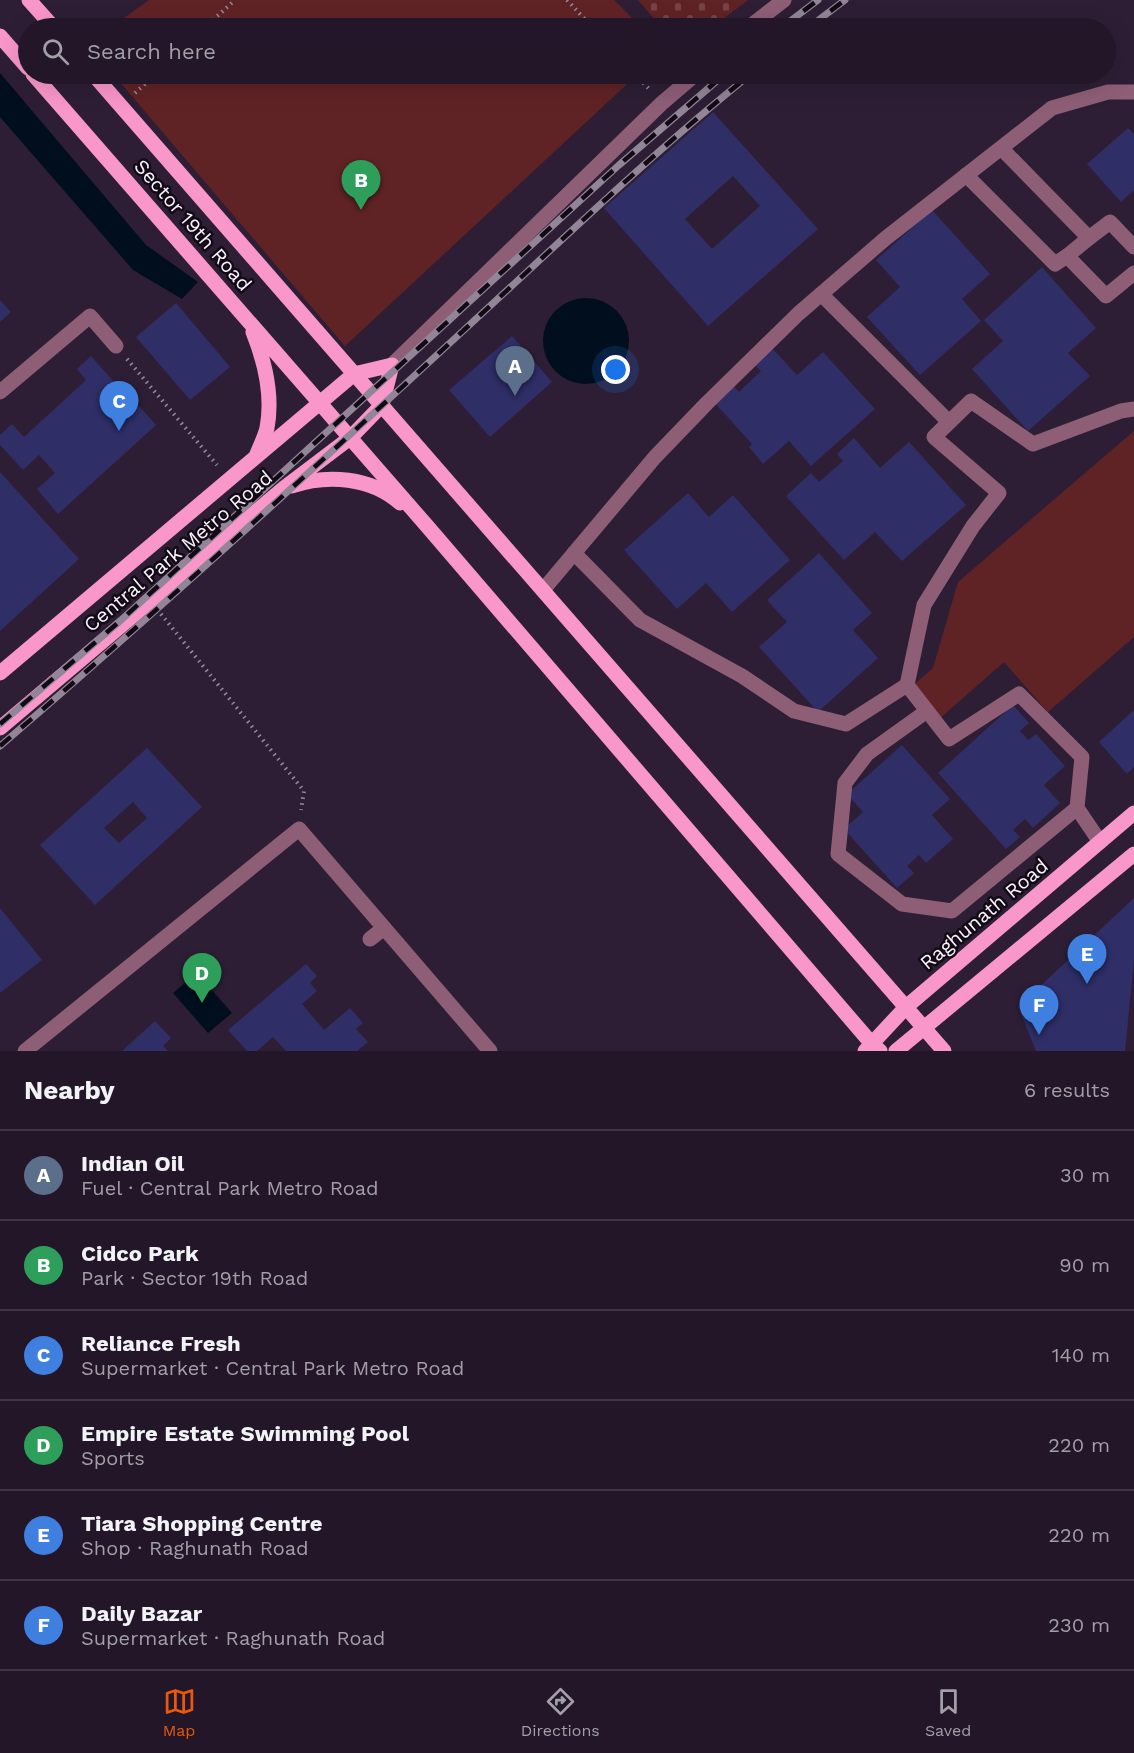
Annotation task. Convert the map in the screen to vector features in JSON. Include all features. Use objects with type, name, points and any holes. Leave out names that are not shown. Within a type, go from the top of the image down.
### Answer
[{"type":"main road","points":[[29,0],[45,18]]},
{"type":"main road","points":[[0,36],[18,57]]},
{"type":"main road","name":"Sector 19th Road","points":[[42,84],[427,526]]},
{"type":"main road","name":"Sector 19th Road","points":[[102,84],[944,1051]]},
{"type":"main road","points":[[249,321],[261,352],[269,404],[266,430],[256,457]]},
{"type":"main road","points":[[354,374],[392,365],[382,405]]},
{"type":"main road","name":"Central Park Metro Road","points":[[0,673],[354,374]]},
{"type":"main road","name":"Central Park Metro Road","points":[[2,721],[284,488],[350,438],[382,405]]},
{"type":"main road","points":[[284,488],[330,478],[350,480],[371,486],[394,498],[427,526],[872,1049]]},
{"type":"main road","name":"Raghunath Road","points":[[872,1049],[906,1007],[1134,813]]},
{"type":"main road","points":[[896,1051],[1134,854]]},
{"type":"street","points":[[761,18],[784,0]]},
{"type":"street","points":[[392,365],[684,84]]},
{"type":"street","points":[[543,590],[670,442],[790,322],[886,238],[1052,108],[1108,92],[1134,92]]},
{"type":"street","points":[[1001,148],[1089,238]]},
{"type":"street","points":[[966,175],[1056,264],[1110,222],[1134,247]]},
{"type":"street","points":[[1067,256],[1106,296],[1134,273]]},
{"type":"street","points":[[821,294],[950,422]]},
{"type":"street","points":[[0,392],[90,316],[116,346]]},
{"type":"street","points":[[574,553],[640,620],[742,676],[794,711],[846,724],[907,685],[924,605],[973,526],[999,493],[934,436],[970,402],[1033,444],[1121,411],[1134,409]]},
{"type":"street","points":[[907,685],[949,739],[1020,694],[1082,757],[1077,808],[1100,842]]},
{"type":"street","points":[[927,711],[867,754],[845,783],[838,854],[902,904],[952,911],[1077,808]]},
{"type":"street","points":[[25,1051],[299,829],[490,1051]]},
{"type":"street","points":[[370,939],[384,928]]},
{"type":"path","points":[[215,18],[235,0]]},
{"type":"path","points":[[567,0],[584,18]]},
{"type":"path","points":[[121,106],[145,84]]},
{"type":"path","points":[[116,346],[230,479]]},
{"type":"path","points":[[150,601],[304,791],[299,829]]},
{"type":"green space","points":[[149,0],[614,0],[632,18],[124,18]]},
{"type":"green space","points":[[638,0],[748,0],[724,18],[653,18]]},
{"type":"green space","points":[[122,84],[627,84],[345,346]]},
{"type":"green space","points":[[1134,431],[1134,637],[1048,712],[1004,662],[938,720],[910,688],[933,668],[958,582]]},
{"type":"water","points":[[0,73],[146,245],[198,282],[182,299],[133,270],[0,117]]},
{"type":"water","points":[[586,298],[602,302],[616,311],[625,325],[629,341],[625,357],[616,371],[602,380],[586,384],[570,380],[556,371],[547,357],[543,341],[547,325],[556,311],[570,302]]},
{"type":"water","points":[[197,973],[232,1013],[208,1033],[173,993]]},
{"type":"building","points":[[713,112],[818,229],[708,326],[604,208]],"holes":[[[733,176],[760,206],[712,249],[685,219]]]},
{"type":"building","points":[[1128,128],[1134,134],[1134,190],[1121,202],[1087,164]]},
{"type":"building","points":[[932,210],[990,274],[962,299],[981,321],[920,375],[867,317],[900,287],[876,260]]},
{"type":"building","points":[[1042,267],[1096,328],[1068,353],[1090,376],[1028,431],[972,369],[1003,341],[984,320]]},
{"type":"building","points":[[0,300],[11,312],[0,322]]},
{"type":"building","points":[[176,303],[230,367],[190,400],[136,337]]},
{"type":"building","points":[[512,336],[552,382],[490,437],[449,390]]},
{"type":"building","points":[[772,348],[797,375],[823,352],[875,409],[811,466],[789,441],[763,464],[749,447],[752,444],[713,401],[732,384],[739,392],[761,371],[754,364]]},
{"type":"building","points":[[91,356],[114,382],[111,384],[126,401],[130,396],[156,425],[58,514],[37,489],[55,473],[39,455],[23,470],[0,445],[0,435],[12,424],[24,437],[86,380],[77,369]]},
{"type":"building","points":[[854,438],[880,468],[909,442],[966,505],[902,561],[875,532],[844,560],[786,496],[811,473],[819,482],[843,461],[837,454]]},
{"type":"building","points":[[0,472],[79,559],[0,631]]},
{"type":"building","points":[[688,493],[709,517],[733,495],[790,560],[732,612],[706,583],[677,609],[624,550]]},
{"type":"building","points":[[819,553],[872,613],[853,630],[878,658],[818,712],[759,647],[787,622],[767,600]]},
{"type":"building","points":[[1013,705],[1029,723],[1020,731],[1028,740],[1036,734],[1065,766],[1044,785],[1060,803],[1033,828],[1025,819],[1013,830],[1020,837],[1006,849],[938,773]]},
{"type":"building","points":[[1134,710],[1134,767],[1127,774],[1099,742]]},
{"type":"building","points":[[902,745],[950,799],[932,815],[953,839],[926,863],[919,855],[907,866],[914,873],[897,888],[844,829],[863,812],[847,794]]},
{"type":"building","points":[[147,748],[202,807],[95,905],[40,845]],"holes":[[[133,802],[147,818],[119,843],[104,828]]]},
{"type":"building","points":[[1134,898],[1134,960],[1125,1051],[1036,1051],[1018,1007]]},
{"type":"building","points":[[0,908],[42,960],[0,993]]},
{"type":"building","points":[[306,964],[317,976],[310,983],[317,991],[302,1004],[324,1030],[350,1008],[363,1023],[356,1029],[368,1042],[357,1051],[286,1051],[273,1037],[257,1051],[247,1051],[228,1030]]},
{"type":"building","points":[[155,1021],[171,1038],[163,1046],[168,1051],[122,1051]]},
{"type":"railway","points":[[794,18],[818,0]]},
{"type":"railway","points":[[821,18],[845,0]]},
{"type":"railway","points":[[0,724],[120,621],[619,165],[713,84]]},
{"type":"railway","points":[[0,746],[234,540],[641,167],[739,84]]},
{"type":"place","name":"Cidco Park","points":[[361,210]]},
{"type":"place","name":"Indian Oil","points":[[515,396]]},
{"type":"place","name":"Reliance Fresh","points":[[119,431]]},
{"type":"place","name":"Tiara Shopping Centre","points":[[1087,984]]},
{"type":"place","name":"Empire Estate Swimming Pool","points":[[202,1003]]},
{"type":"place","name":"Daily Bazar","points":[[1039,1035]]}]
